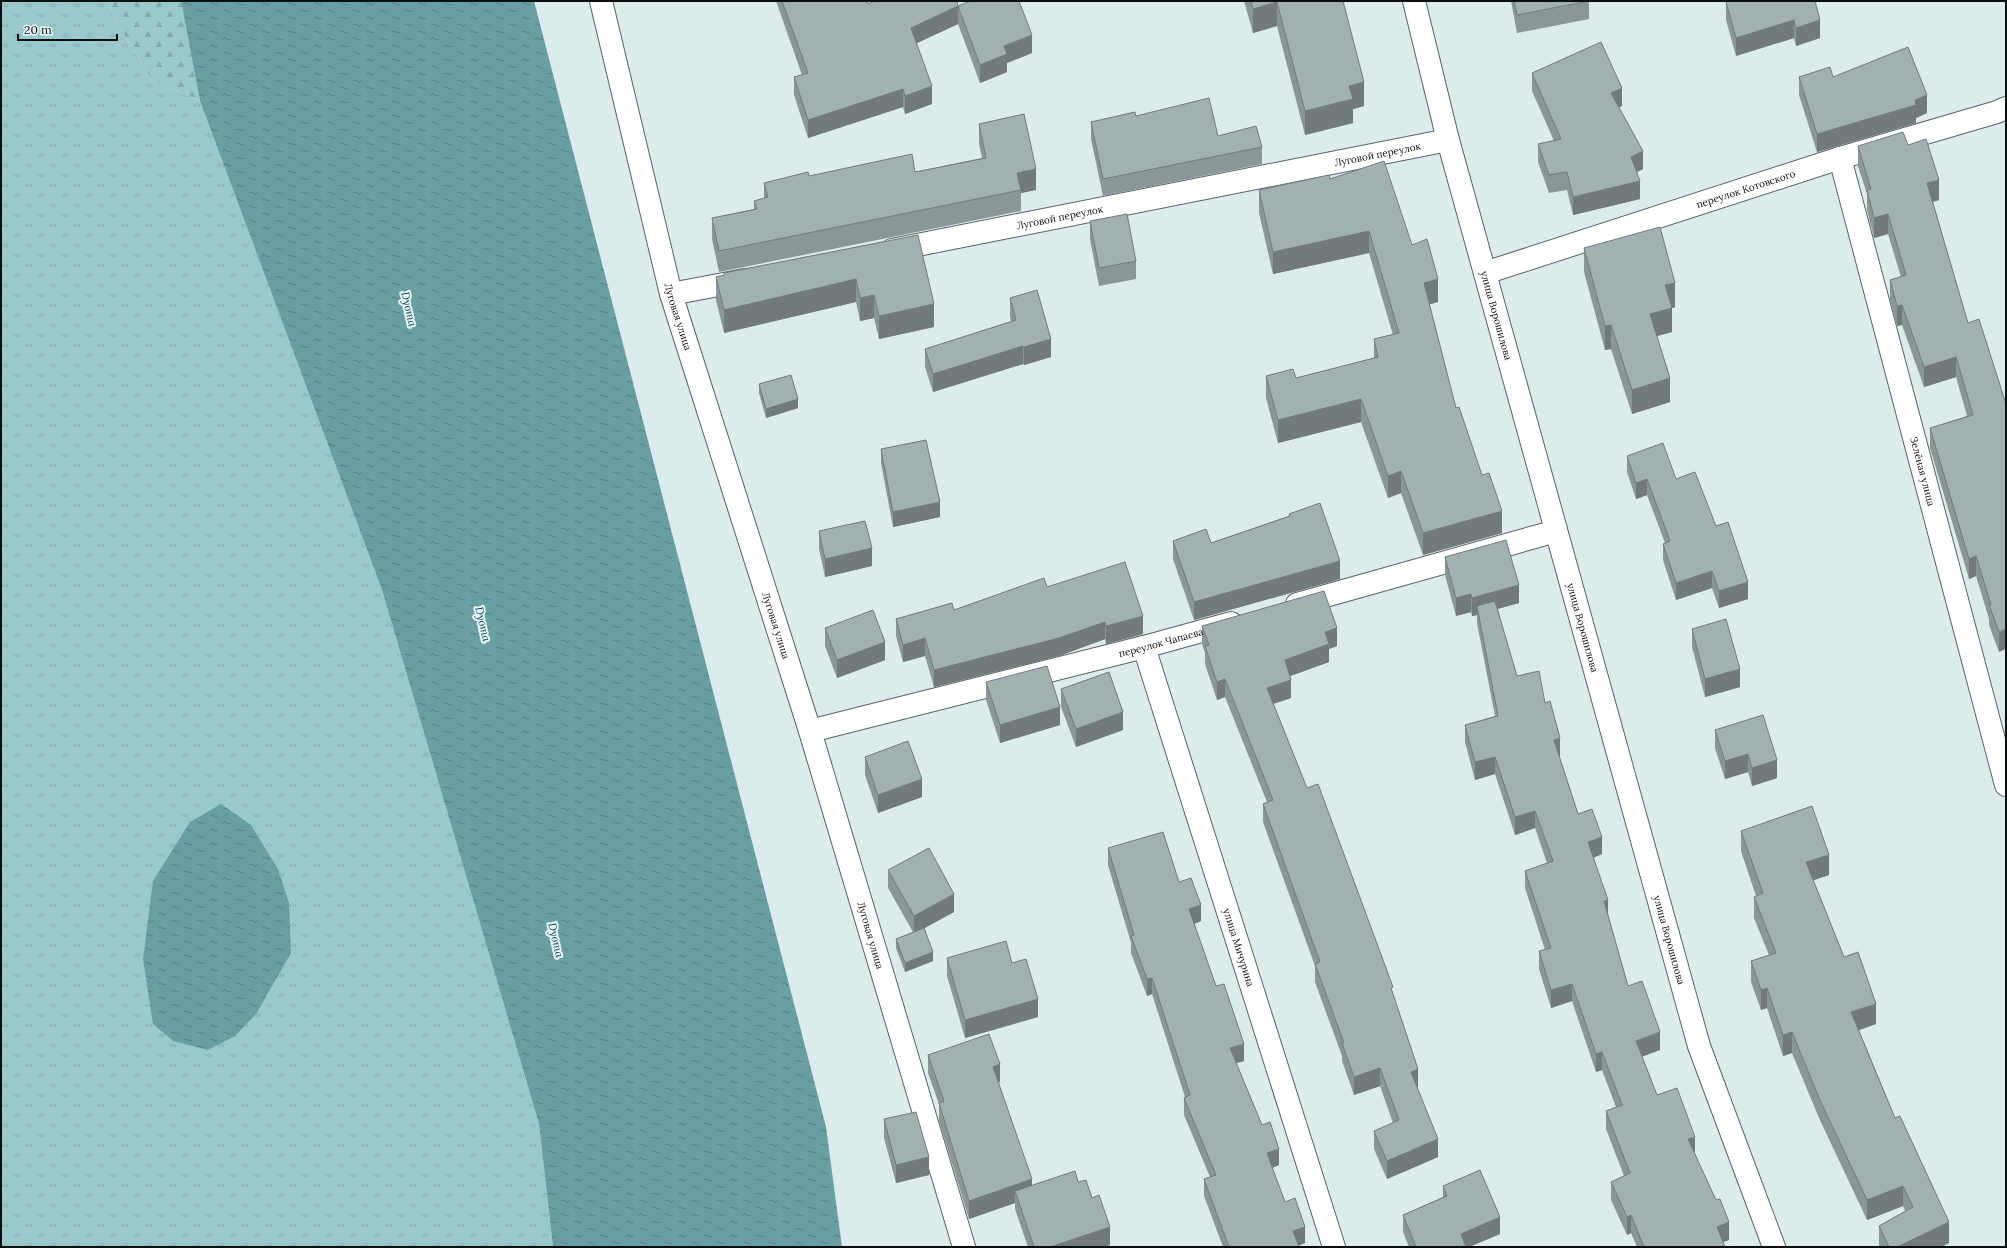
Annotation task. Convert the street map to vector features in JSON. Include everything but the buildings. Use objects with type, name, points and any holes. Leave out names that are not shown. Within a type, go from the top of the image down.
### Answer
[{"type":"street","name":"Луговая улица","points":[[601,1],[671,294],[810,731],[964,1247]]},
{"type":"street","name":"улица Ворошилова","points":[[1414,1],[1448,140],[1699,1046],[1774,1247]]},
{"type":"street","name":"переулок Котовского","points":[[1485,273],[1840,158],[1997,112],[2006,108]]},
{"type":"street","name":"Луговой переулок","points":[[874,254],[1448,140]]},
{"type":"street","name":"Зелёная улица","points":[[1840,158],[2006,785]]},
{"type":"street","points":[[671,294],[765,276]]},
{"type":"street","points":[[1281,609],[1556,531]]},
{"type":"street","name":"переулок Чапаева","points":[[810,731],[1144,648],[1251,617]]},
{"type":"street","name":"улица Мичурина","points":[[1144,648],[1334,1247]]},
{"type":"green space","points":[[1,1],[109,1],[114,18],[152,80],[200,101],[382,590],[539,1124],[553,1247],[1,1247]]},
{"type":"green space","points":[[109,1],[181,1],[200,101],[152,80],[114,18]]},
{"type":"water","name":"Dyoma","points":[[181,1],[534,1],[826,1127],[842,1247],[553,1247],[539,1124],[382,590],[200,101]]},
{"type":"water","points":[[221,804],[251,825],[278,869],[289,903],[291,953],[256,1014],[235,1036],[208,1050],[173,1041],[153,1024],[143,959],[153,881],[190,822]]}]
